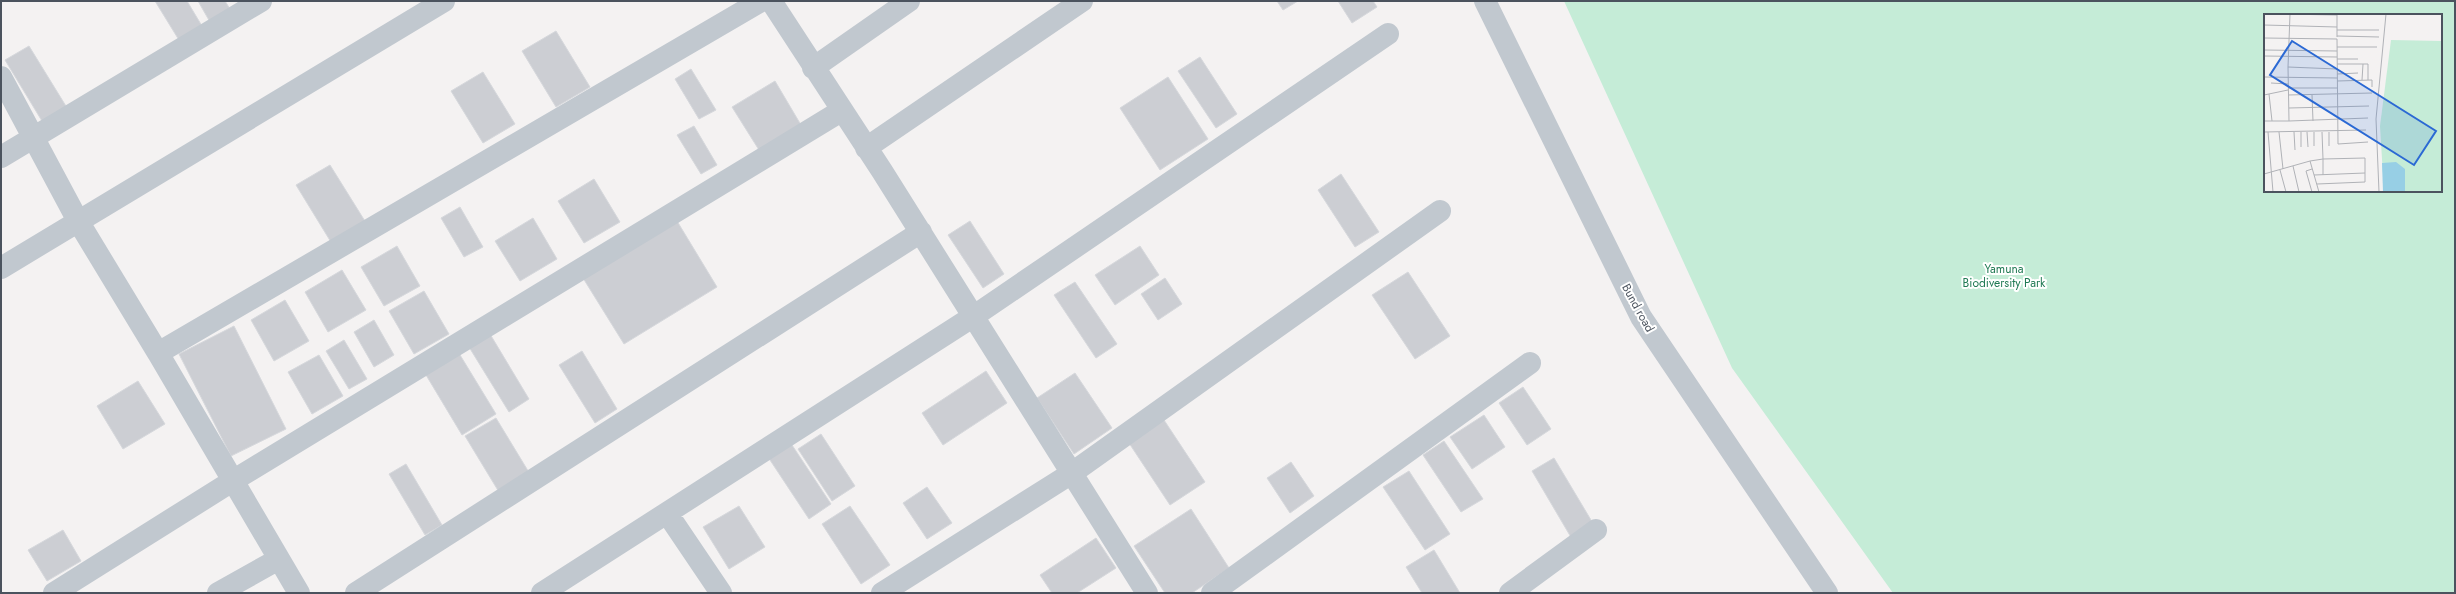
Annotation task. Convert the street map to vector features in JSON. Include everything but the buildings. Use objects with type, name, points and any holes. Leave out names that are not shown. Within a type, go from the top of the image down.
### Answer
[{"type":"street","points":[[1,157],[261,1]]},
{"type":"street","points":[[1,268],[444,1]]},
{"type":"street","points":[[158,353],[761,1]]},
{"type":"street","points":[[771,1],[813,68],[921,232],[1147,593]]},
{"type":"street","points":[[813,68],[909,1]]},
{"type":"street","points":[[866,148],[1082,1]]},
{"type":"street","name":"Bund road","points":[[1485,1],[1641,317],[1827,593]]},
{"type":"street","points":[[542,593],[974,316],[1388,34]]},
{"type":"street","points":[[1,77],[78,221],[234,480],[299,593]]},
{"type":"street","points":[[54,593],[234,480],[841,111]]},
{"type":"street","points":[[882,593],[1072,474],[1440,211]]},
{"type":"street","points":[[356,593],[921,232]]},
{"type":"street","points":[[1212,593],[1530,363]]},
{"type":"street","points":[[667,513],[721,593]]},
{"type":"street","points":[[1510,593],[1596,530]]},
{"type":"street","points":[[218,593],[279,559]]},
{"type":"green space","name":"Yamuna Biodiversity Park","points":[[1564,1],[2455,1],[2455,593],[1893,593],[1732,368]]}]
